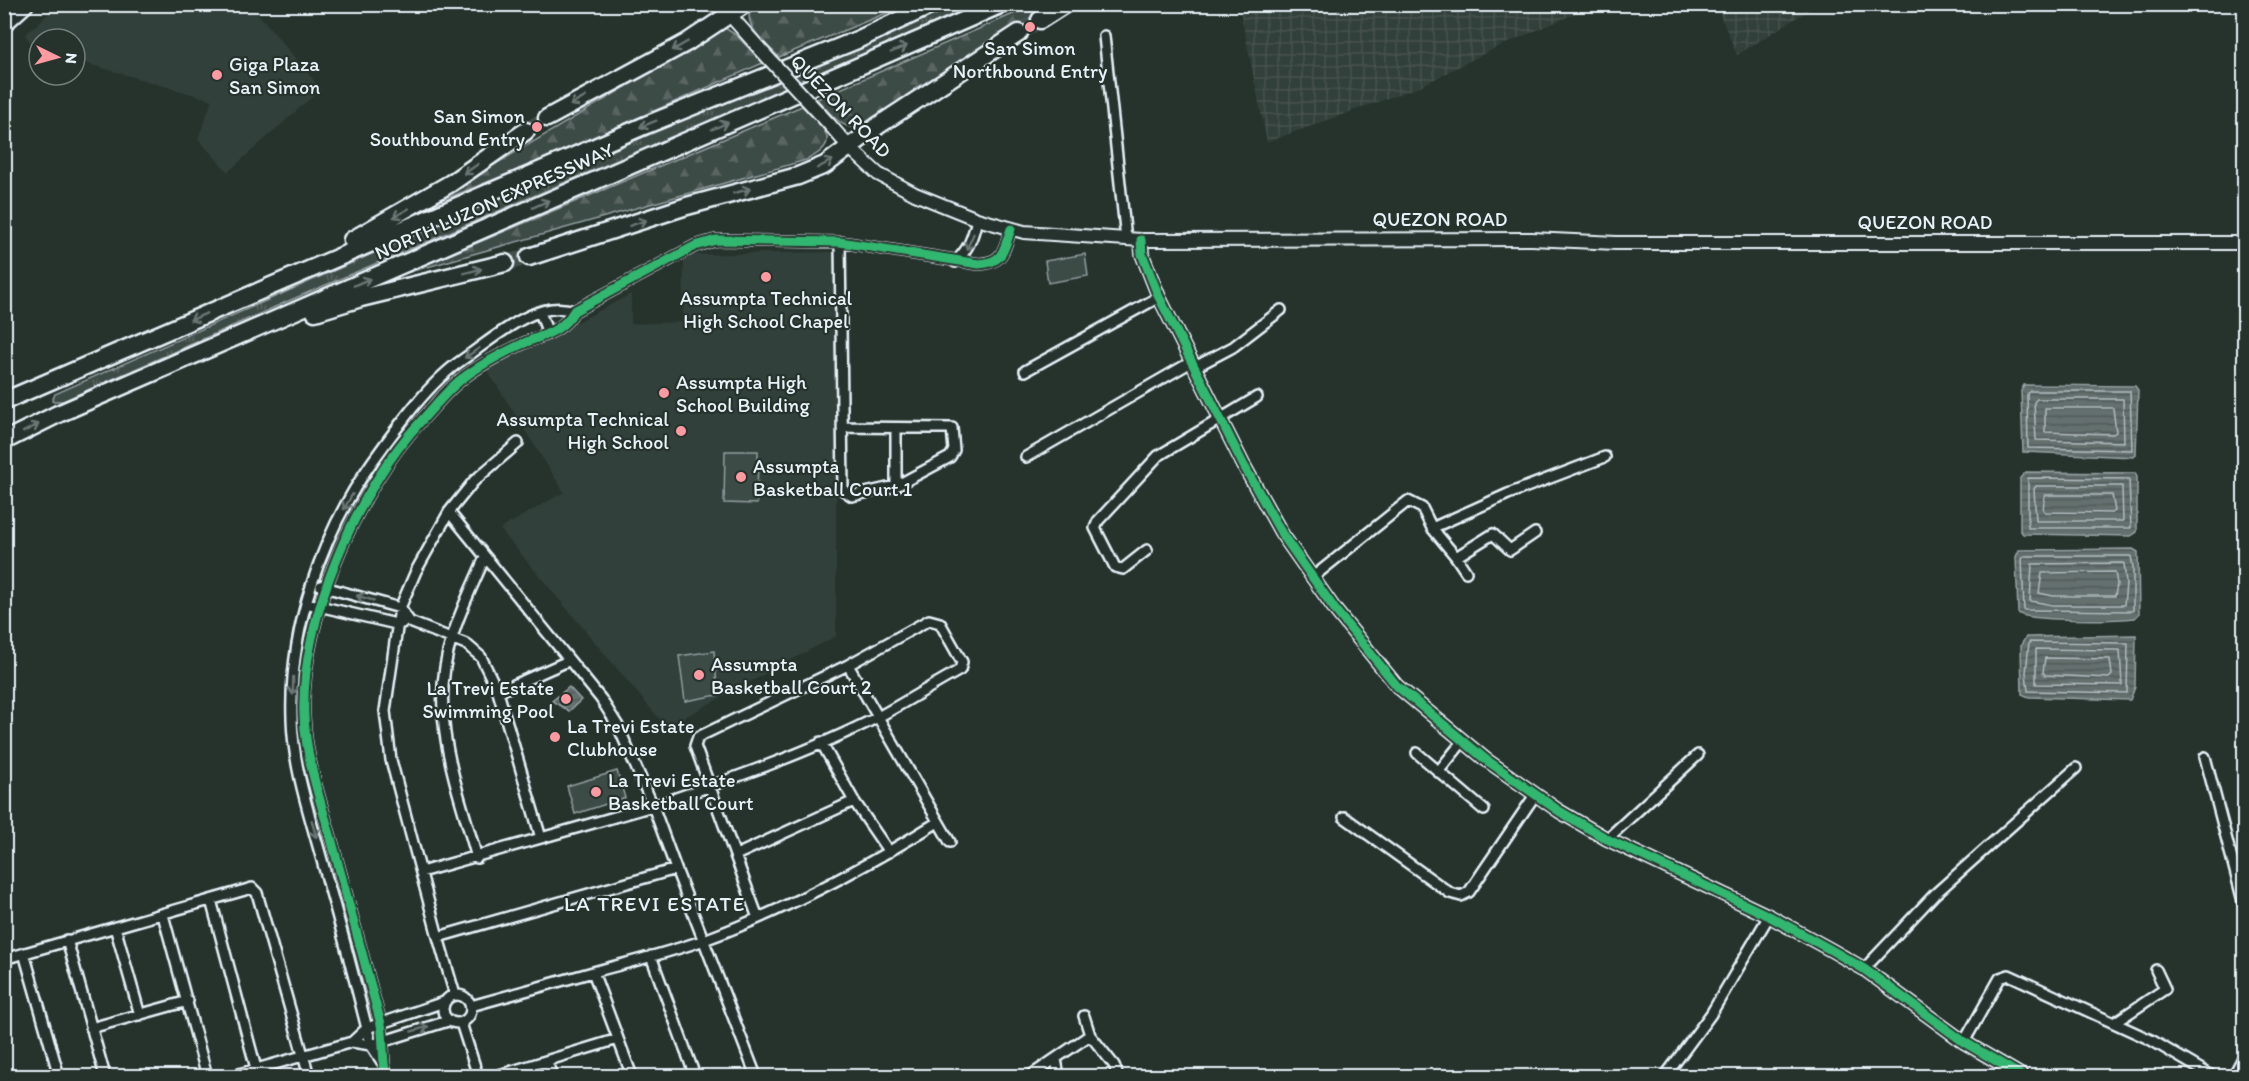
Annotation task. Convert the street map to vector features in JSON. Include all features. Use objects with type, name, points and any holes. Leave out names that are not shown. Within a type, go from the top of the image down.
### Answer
[{"type":"highway","points":[[4,24],[25,4]]},
{"type":"highway","points":[[547,118],[686,43],[725,10],[745,4]]},
{"type":"highway","name":"NORTH LUZON EXPRESSWAY","points":[[4,401],[635,129],[857,40],[934,4]]},
{"type":"highway","name":"NORTH LUZON EXPRESSWAY","points":[[4,441],[58,414],[1002,4]]},
{"type":"highway","points":[[1040,20],[1065,4]]},
{"type":"highway","points":[[529,257],[687,206],[798,176],[825,165],[879,125],[1019,33]]},
{"type":"highway","points":[[237,300],[370,230],[451,183],[526,131]]},
{"type":"highway","points":[[58,414],[323,310],[505,263]]},
{"type":"main road","name":"QUEZON ROAD","points":[[725,10],[850,148],[878,174],[940,206],[1011,229],[1141,240],[1388,238],[1532,239],[1616,243],[2244,243]]},
{"type":"main road","points":[[1141,240],[1142,254],[1159,297],[1282,534],[1374,660],[1397,686],[1463,741],[1535,795],[1607,839],[1769,916],[1864,969],[1964,1042],[2022,1077]]},
{"type":"main road","points":[[2235,1077],[2244,1059]]},
{"type":"street","points":[[1104,36],[1126,239]]},
{"type":"street","points":[[955,262],[966,252],[973,239],[977,219]]},
{"type":"street","points":[[382,1062],[384,1040],[381,1024],[311,768],[304,716],[308,661],[315,623],[327,588],[346,539],[399,445],[463,378],[505,352],[562,327],[574,311],[695,246],[716,240],[840,242],[979,264],[997,261],[1011,229]]},
{"type":"street","points":[[840,242],[842,427],[843,490],[852,496],[896,486],[950,457],[954,450],[952,428],[842,427]]},
{"type":"street","points":[[1025,372],[1159,297]]},
{"type":"street","points":[[386,1077],[382,1062],[371,1044],[298,773],[292,719],[293,671],[300,623],[333,529],[364,474],[394,432],[453,367],[495,338],[540,312],[555,308],[574,311]]},
{"type":"street","points":[[1026,457],[1194,364],[1233,346],[1281,310]]},
{"type":"street","points":[[540,312],[548,334]]},
{"type":"street","points":[[495,338],[505,352]]},
{"type":"street","points":[[1146,550],[1124,569],[1114,567],[1095,528],[1098,521],[1158,456],[1257,396]]},
{"type":"street","points":[[896,428],[896,486]]},
{"type":"street","points":[[455,995],[438,937],[387,732],[385,711],[396,624],[400,608],[416,572],[449,512],[474,481],[518,443]]},
{"type":"street","points":[[1432,528],[1508,494],[1605,457]]},
{"type":"street","points":[[1313,577],[1408,501],[1415,502],[1422,508],[1432,528],[1466,572]]},
{"type":"street","points":[[449,512],[601,699],[618,726],[653,806],[702,940],[756,1077]]},
{"type":"street","points":[[1456,557],[1493,534],[1510,550],[1534,533]]},
{"type":"street","points":[[477,858],[443,736],[443,680],[452,638],[486,557]]},
{"type":"street","points":[[313,585],[400,608],[410,622]]},
{"type":"street","points":[[306,603],[396,624],[410,622],[466,644],[481,657],[498,692],[541,838]]},
{"type":"street","points":[[422,872],[653,806],[712,786],[821,742],[878,716],[960,670],[962,662],[940,623],[929,620],[848,665],[698,737],[695,746],[712,786],[758,918]]},
{"type":"street","points":[[498,692],[568,661]]},
{"type":"street","points":[[848,665],[950,842]]},
{"type":"street","points":[[1438,772],[1463,741]]},
{"type":"street","points":[[821,742],[854,801],[890,852]]},
{"type":"street","points":[[1417,753],[1484,810]]},
{"type":"street","points":[[1607,839],[1698,755]]},
{"type":"street","points":[[2205,757],[2244,905]]},
{"type":"street","points":[[298,773],[311,768]]},
{"type":"street","points":[[1864,969],[1935,894],[2076,768]]},
{"type":"street","points":[[1344,817],[1450,893],[1461,896],[1469,892],[1535,795]]},
{"type":"street","points":[[736,855],[854,801]]},
{"type":"street","points":[[471,1006],[651,956],[702,940],[758,918],[890,852],[938,822]]},
{"type":"street","points":[[438,937],[676,869]]},
{"type":"street","points":[[4,959],[252,888],[257,893],[309,1077]]},
{"type":"street","points":[[211,900],[257,1073]]},
{"type":"street","points":[[163,915],[207,1077]]},
{"type":"street","points":[[1666,1075],[1711,1014],[1769,916]]},
{"type":"street","points":[[114,927],[140,1015]]},
{"type":"street","points":[[67,940],[105,1077]]},
{"type":"street","points":[[24,953],[58,1077]]},
{"type":"street","points":[[651,956],[695,1077]]},
{"type":"street","points":[[2114,1023],[2165,988],[2156,970]]},
{"type":"street","points":[[593,972],[632,1077]]},
{"type":"street","points":[[1964,1042],[2000,978],[2009,975],[2151,1040],[2212,1077]]},
{"type":"street","points":[[352,1042],[367,1028],[444,1002],[455,995],[462,996],[471,1006]]},
{"type":"street","points":[[91,1028],[188,1001]]},
{"type":"street","points":[[444,1002],[442,1009],[448,1021]]},
{"type":"street","points":[[232,1077],[257,1073],[352,1042],[371,1044],[448,1021],[461,1023],[467,1019],[471,1006]]},
{"type":"street","points":[[1084,1016],[1090,1035],[1114,1065],[1118,1077]]},
{"type":"street","points":[[461,1023],[478,1077]]},
{"type":"street","points":[[1030,1077],[1090,1035]]},
{"type":"street","points":[[496,1077],[618,1039]]},
{"type":"street","points":[[1056,1059],[1059,1077]]},
{"type":"street","points":[[547,1062],[552,1077]]},
{"type":"shaded area","points":[[1239,4],[1595,5],[1491,50],[1419,87],[1267,142]]},
{"type":"shaded area","name":"Giga Plaza San Simon","points":[[58,5],[251,5],[321,89],[228,172],[198,139],[212,100],[87,64],[87,27],[34,27]]},
{"type":"shaded area","points":[[1716,5],[1817,5],[1737,55]]},
{"type":"shaded area","name":"Assumpta Technical High School","points":[[836,252],[836,636],[666,727],[500,529],[564,492],[487,370],[631,294],[631,324],[683,322],[684,255]]},
{"type":"green space","points":[[757,5],[906,5],[779,57],[755,32],[751,24],[749,17]]},
{"type":"green space","points":[[958,5],[979,5],[293,299],[63,401],[52,401],[55,394],[496,199]]},
{"type":"green space","points":[[1034,5],[1050,5],[862,126],[848,127],[842,124],[817,99]]},
{"type":"green space","points":[[725,28],[736,35],[763,63],[547,158],[420,209]]},
{"type":"green space","points":[[802,106],[822,128],[827,141],[825,147],[806,160],[406,273]]},
{"type":"green space","points":[[1085,254],[1088,276],[1048,283],[1045,261]]},
{"type":"green space","name":"Assumpta Basketball Court 1","points":[[725,451],[758,451],[757,504],[724,503]]},
{"type":"green space","name":"Assumpta Basketball Court 2","points":[[714,651],[718,695],[685,701],[679,656]]},
{"type":"green space","name":"La Trevi Estate Basketball Court","points":[[617,771],[625,798],[575,814],[567,786]]},
{"type":"water","points":[[2024,385],[2135,386],[2138,390],[2136,455],[2133,457],[2023,452],[2021,391]]},
{"type":"water","points":[[2026,472],[2135,473],[2137,477],[2137,532],[2131,536],[2023,534],[2020,530],[2020,478]]},
{"type":"water","points":[[2133,549],[2138,552],[2139,614],[2135,618],[2055,619],[2025,616],[2018,613],[2016,557],[2019,550]]},
{"type":"water","points":[[2136,635],[2135,687],[2130,700],[2029,697],[2022,694],[2021,645],[2026,637]]},
{"type":"water","name":"La Trevi Estate Swimming Pool","points":[[569,687],[581,700],[569,711],[552,701]]},
{"type":"tunnel","points":[[1019,33],[1040,20]]},
{"type":"tunnel","points":[[526,131],[547,118]]},
{"type":"tunnel","points":[[505,263],[529,257]]},
{"type":"cycle path","points":[[386,1076],[381,1024],[315,783],[304,716],[305,679],[322,598],[355,519],[398,449],[447,392],[470,373],[507,351],[551,332],[564,324],[574,311],[695,246],[716,240],[840,242],[979,264],[994,261],[1002,254],[1011,229]]},
{"type":"cycle path","points":[[1141,240],[1142,254],[1159,297],[1243,464],[1282,534],[1336,611],[1397,686],[1485,759],[1559,811],[1607,839],[1769,916],[1831,950],[1864,969],[1964,1042],[2022,1076]]},
{"type":"place","name":"San Simon Northbound Entry","points":[[1030,27]]},
{"type":"place","name":"Giga Plaza San Simon","points":[[217,75]]},
{"type":"place","name":"San Simon Southbound Entry","points":[[537,127]]},
{"type":"place","name":"Assumpta Technical High School Chapel","points":[[766,277]]},
{"type":"place","name":"Assumpta High School Building","points":[[664,393]]},
{"type":"place","name":"Assumpta Technical High School","points":[[681,431]]},
{"type":"place","name":"Assumpta Basketball Court 1","points":[[741,477]]},
{"type":"place","name":"Assumpta Basketball Court 2","points":[[699,675]]},
{"type":"place","name":"La Trevi Estate Swimming Pool","points":[[566,699]]},
{"type":"place","name":"La Trevi Estate Clubhouse","points":[[555,737]]},
{"type":"place","name":"La Trevi Estate Basketball Court","points":[[596,792]]},
{"type":"district","name":"LA TREVI ESTATE","points":[[655,904]]}]
